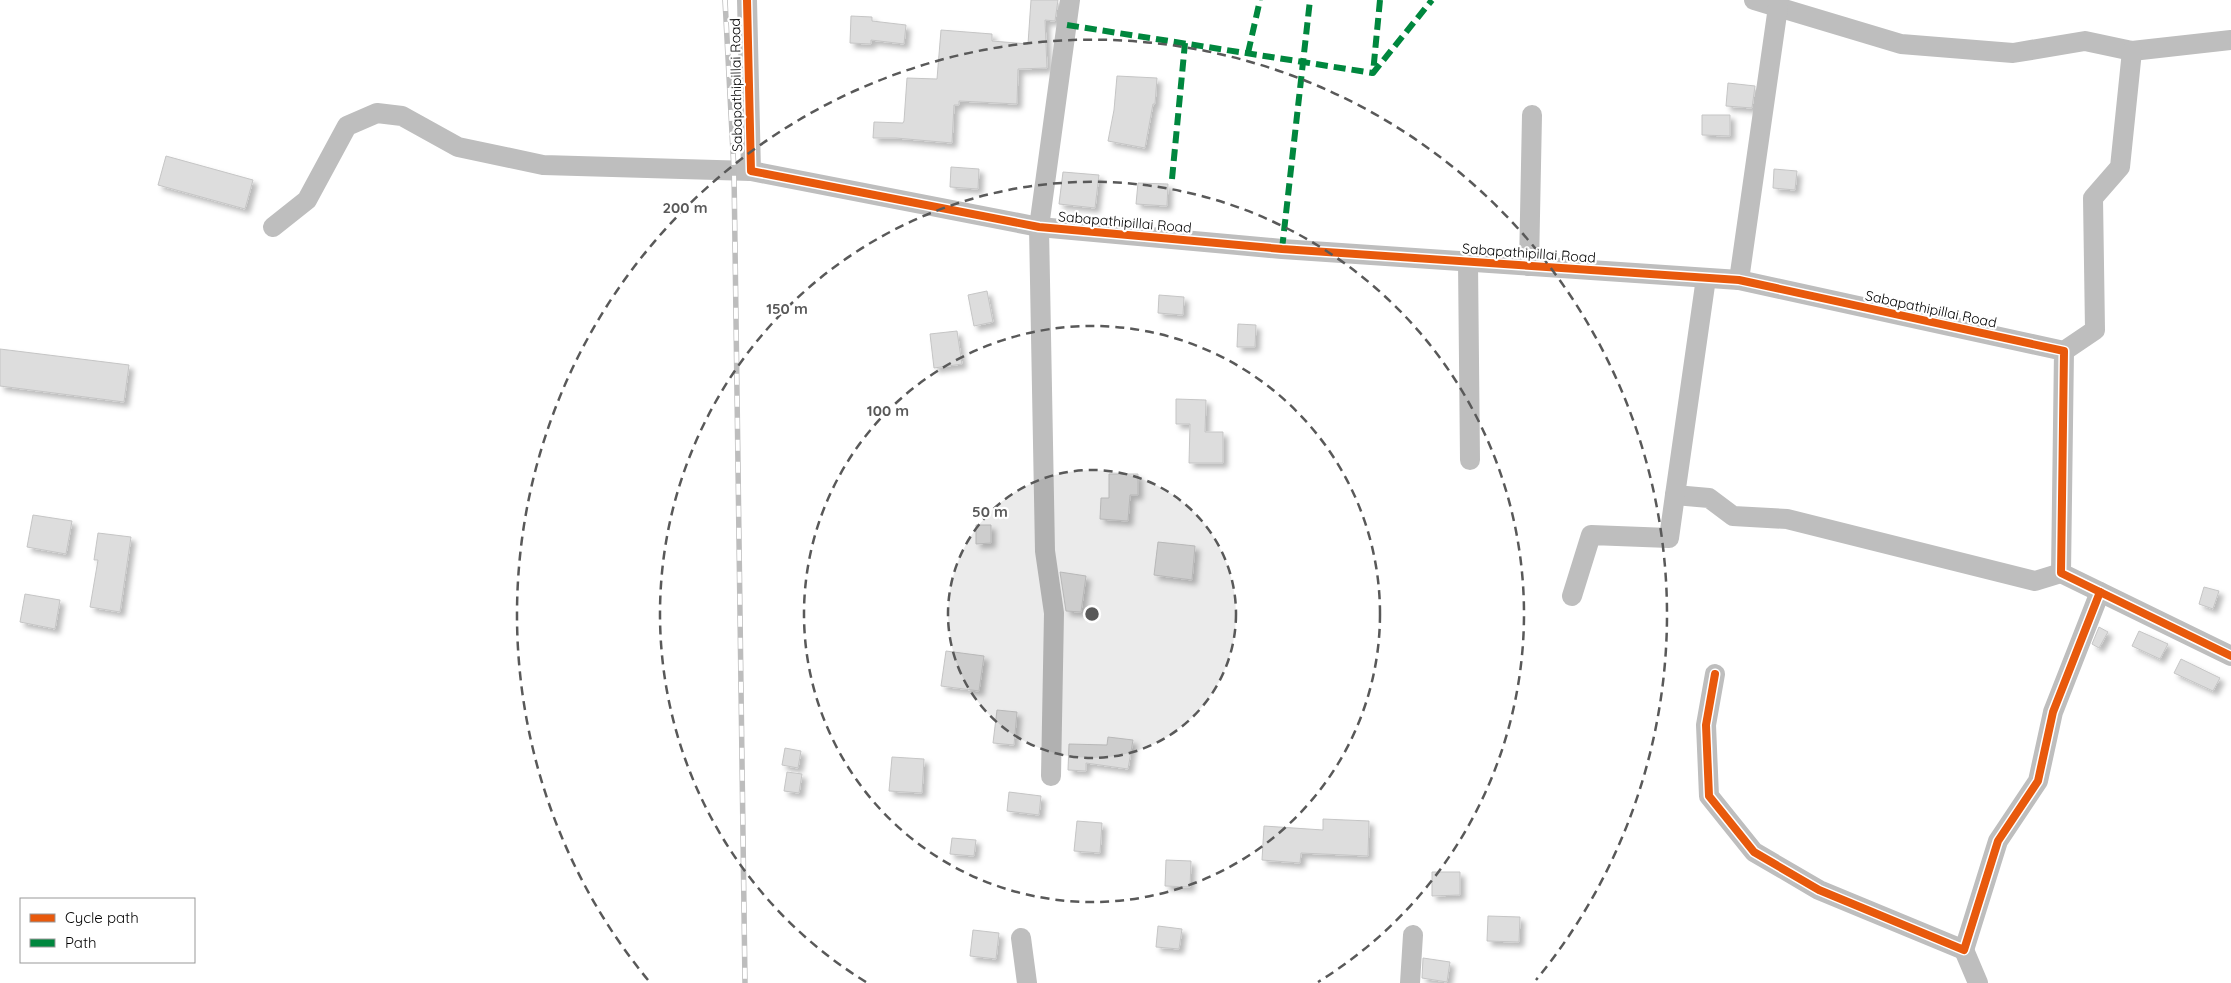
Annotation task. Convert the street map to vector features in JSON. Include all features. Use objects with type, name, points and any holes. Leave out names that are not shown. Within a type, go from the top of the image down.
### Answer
[{"type":"street","name":"Sabapathipillai Road","points":[[747,0],[751,171],[1039,228],[1282,249],[1739,280],[2064,351]]},
{"type":"street","points":[[1051,776],[1054,613],[1045,551],[1039,228],[1070,0]]},
{"type":"street","points":[[1754,0],[1901,44],[2013,53],[2085,41],[2132,51],[2231,40]]},
{"type":"street","points":[[1739,280],[1778,7]]},
{"type":"street","points":[[2061,573],[2064,351],[2095,330],[2092,198],[2120,167],[2132,51]]},
{"type":"street","points":[[273,226],[307,200],[347,126],[378,113],[402,116],[458,147],[543,165],[751,171]]},
{"type":"street","points":[[1529,266],[1532,115]]},
{"type":"street","points":[[1468,262],[1470,460]]},
{"type":"street","points":[[1572,596],[1591,534],[1669,538],[1706,278]]},
{"type":"street","points":[[1675,495],[1709,498],[1733,516],[1787,519],[2035,581],[2061,573],[2231,656]]},
{"type":"street","points":[[1978,983],[1964,950],[1998,840],[2038,781],[2053,712],[2100,592]]},
{"type":"street","points":[[1715,674],[1706,725],[1709,796],[1754,852],[1819,890],[1964,950]]},
{"type":"street","points":[[1410,983],[1413,935]]},
{"type":"street","points":[[1022,938],[1026,983]]},
{"type":"building","points":[[1031,0],[1058,0],[1055,21],[1045,20],[1047,68],[1018,69],[1017,104],[959,101],[959,105],[954,105],[952,143],[873,138],[874,122],[903,123],[907,78],[937,79],[941,30],[992,34],[992,41],[1028,44]]},
{"type":"building","points":[[851,16],[872,17],[872,21],[906,25],[904,44],[871,40],[871,44],[850,43]]},
{"type":"building","points":[[1117,76],[1157,78],[1155,104],[1153,104],[1145,148],[1108,141],[1114,110]]},
{"type":"building","points":[[1728,83],[1755,86],[1752,108],[1726,106]]},
{"type":"building","points":[[1702,115],[1730,115],[1730,136],[1702,135]]},
{"type":"building","points":[[166,156],[253,180],[245,209],[158,185]]},
{"type":"building","points":[[951,167],[979,169],[978,189],[950,187]]},
{"type":"building","points":[[1774,169],[1797,171],[1795,190],[1773,188]]},
{"type":"building","points":[[1063,172],[1099,175],[1095,208],[1059,204]]},
{"type":"building","points":[[1138,183],[1168,184],[1167,206],[1136,204]]},
{"type":"building","points":[[987,291],[993,322],[974,326],[968,295]]},
{"type":"building","points":[[1159,295],[1184,297],[1183,315],[1158,313]]},
{"type":"building","points":[[1238,324],[1256,325],[1255,347],[1237,347]]},
{"type":"building","points":[[957,331],[962,364],[934,368],[930,334]]},
{"type":"building","points":[[0,349],[129,365],[124,402],[0,386]]},
{"type":"building","points":[[1176,399],[1206,400],[1205,432],[1223,432],[1223,463],[1189,463],[1190,424],[1176,424]]},
{"type":"building","points":[[1109,474],[1138,474],[1138,495],[1130,495],[1128,521],[1100,519],[1101,498],[1109,498]]},
{"type":"building","points":[[33,515],[72,521],[66,554],[27,547]]},
{"type":"building","points":[[976,525],[991,525],[991,543],[976,544]]},
{"type":"building","points":[[98,533],[131,537],[120,612],[90,607],[98,560],[94,560]]},
{"type":"building","points":[[1158,542],[1195,546],[1192,580],[1154,575]]},
{"type":"building","points":[[1060,572],[1086,576],[1081,612],[1066,611]]},
{"type":"building","points":[[2204,587],[2219,591],[2213,609],[2199,604]]},
{"type":"building","points":[[25,594],[60,600],[55,629],[20,622]]},
{"type":"building","points":[[2099,627],[2108,632],[2099,648],[2092,644]]},
{"type":"building","points":[[2139,631],[2168,644],[2160,659],[2132,646]]},
{"type":"building","points":[[946,651],[984,656],[979,691],[941,686]]},
{"type":"building","points":[[2181,659],[2220,678],[2213,691],[2174,673]]},
{"type":"building","points":[[997,710],[1017,712],[1014,745],[993,743]]},
{"type":"building","points":[[1108,737],[1133,740],[1128,769],[1086,763],[1086,771],[1068,770],[1069,744],[1107,745]]},
{"type":"building","points":[[785,748],[801,751],[798,768],[782,765]]},
{"type":"building","points":[[892,757],[924,759],[922,793],[889,791]]},
{"type":"building","points":[[787,772],[802,774],[799,793],[784,791]]},
{"type":"building","points":[[1009,792],[1041,796],[1039,815],[1007,811]]},
{"type":"building","points":[[1323,819],[1369,821],[1368,856],[1301,853],[1300,863],[1262,860],[1264,826],[1323,830]]},
{"type":"building","points":[[1077,821],[1102,823],[1100,853],[1074,851]]},
{"type":"building","points":[[952,838],[976,840],[974,856],[950,854]]},
{"type":"building","points":[[1166,860],[1191,861],[1190,887],[1165,886]]},
{"type":"building","points":[[1432,872],[1460,872],[1460,895],[1432,896]]},
{"type":"building","points":[[1488,916],[1520,917],[1519,942],[1487,941]]},
{"type":"building","points":[[1158,926],[1182,929],[1179,949],[1156,947]]},
{"type":"building","points":[[973,930],[999,933],[996,959],[970,956]]},
{"type":"building","points":[[1423,958],[1450,962],[1447,982],[1422,978]]},
{"type":"railway","points":[[725,0],[734,171],[745,983]]},
{"type":"marked path","points":[[1248,53],[1260,0]]},
{"type":"marked path","points":[[1282,249],[1310,0]]},
{"type":"marked path","points":[[1380,0],[1373,73],[1432,0]]},
{"type":"marked path","points":[[1067,25],[1373,73]]},
{"type":"marked path","points":[[1172,179],[1185,43]]},
{"type":"cycle path","points":[[747,0],[751,171],[1039,227],[1282,249],[1739,280],[2064,351],[2061,573],[2231,656]]},
{"type":"cycle path","points":[[1715,674],[1706,725],[1709,796],[1754,852],[1819,890],[1964,950],[1998,841],[2038,781],[2053,712],[2100,592]]}]
